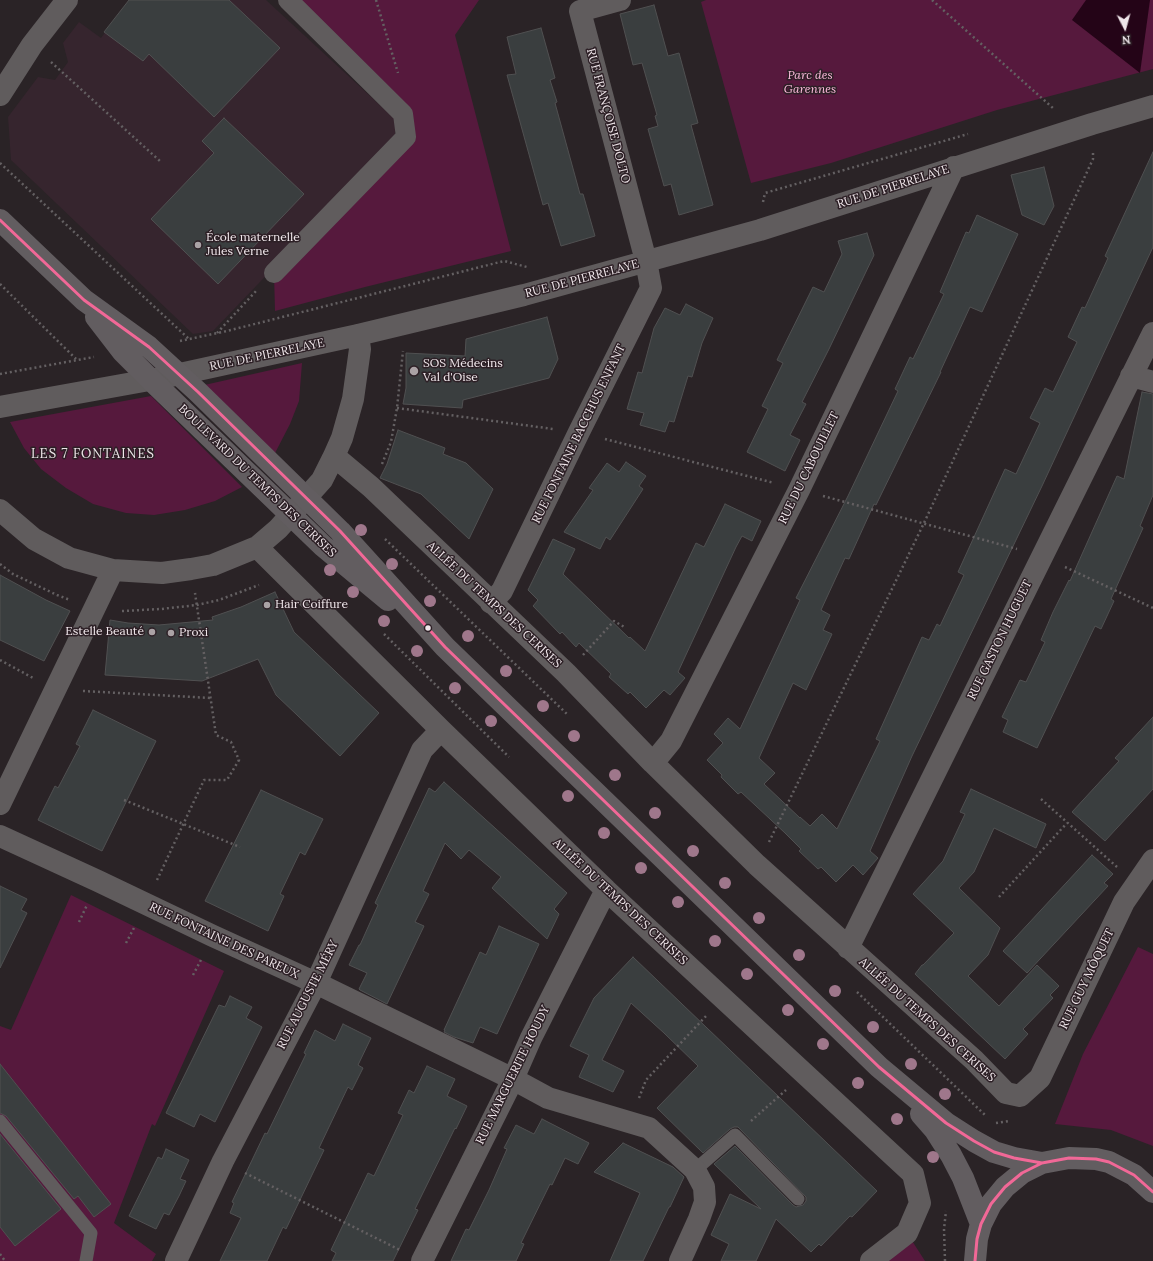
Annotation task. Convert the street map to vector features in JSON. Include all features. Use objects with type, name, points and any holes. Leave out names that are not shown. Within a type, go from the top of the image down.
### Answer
[{"type":"main road","name":"BOULEVARD DU TEMPS DES CERISES","points":[[0,220],[84,300],[149,347],[180,374],[343,534],[445,647],[879,1067],[946,1123],[974,1141],[994,1152],[1014,1158],[1042,1163]]},
{"type":"main road","name":"BOULEVARD DU TEMPS DES CERISES","points":[[84,300],[123,352],[323,546],[445,647]]},
{"type":"main road","name":"BOULEVARD DU TEMPS DES CERISES","points":[[879,1067],[935,1130],[947,1148],[963,1178],[981,1224]]},
{"type":"main road","points":[[975,1261],[977,1239],[981,1224],[991,1204],[1005,1187],[1022,1173],[1042,1163],[1069,1158],[1096,1159],[1122,1168],[1150,1186]]},
{"type":"street","points":[[0,95],[32,45],[67,0]]},
{"type":"street","points":[[274,273],[406,137],[403,114],[288,0]]},
{"type":"street","name":"RUE FRANÇOISE DOLTO","points":[[620,0],[580,11],[646,261]]},
{"type":"street","name":"RUE DE PIERRELAYE","points":[[0,407],[180,374],[358,335],[524,295],[760,230],[954,167],[1153,106]]},
{"type":"street","name":"RUE DU CABOUILLET","points":[[653,763],[671,741],[799,490],[954,167]]},
{"type":"street","name":"RUE FONTAINE BACCHUS ENFANT","points":[[491,603],[502,591],[578,432],[652,288],[646,261]]},
{"type":"street","name":"RUE GASTON HUGUET","points":[[848,948],[1153,333]]},
{"type":"street","points":[[0,510],[34,539],[69,558],[113,570],[162,573],[191,569],[213,565],[257,547],[278,529],[307,498],[322,480],[334,456],[342,438],[353,399],[360,349],[358,335]]},
{"type":"street","points":[[1131,376],[1153,382]]},
{"type":"street","name":"ALLÉE DU TEMPS DES CERISES","points":[[334,456],[371,487],[566,673],[653,763],[757,865],[974,1060],[1006,1093],[1020,1096]]},
{"type":"street","name":"ALLÉE DU TEMPS DES CERISES","points":[[257,547],[441,730],[606,890],[913,1174],[920,1203],[907,1233],[871,1261]]},
{"type":"street","points":[[0,804],[113,570]]},
{"type":"street","name":"RUE AUGUSTE MÉRY","points":[[176,1261],[223,1161],[316,983],[422,750],[441,730]]},
{"type":"street","name":"RUE FONTAINE DES PAREUX","points":[[0,836],[316,983],[513,1079],[548,1098],[649,1128],[694,1170],[704,1187],[705,1202],[680,1261]]},
{"type":"street","name":"RUE GUY MÔQUET","points":[[1020,1096],[1040,1078],[1124,902],[1153,860]]},
{"type":"street","name":"RUE MARGUERITE HOUDY","points":[[422,1261],[513,1079],[534,1031],[606,890]]},
{"type":"lane","points":[[0,1121],[91,1233],[86,1261]]},
{"type":"lane","points":[[694,1170],[735,1135],[798,1199]]},
{"type":"path","points":[[376,0],[399,74],[381,92]]},
{"type":"path","points":[[932,0],[1054,110]]},
{"type":"path","points":[[32,45],[161,162]]},
{"type":"path","points":[[757,865],[924,523],[1093,159],[1092,124]]},
{"type":"path","points":[[0,163],[189,339]]},
{"type":"path","points":[[173,342],[216,334],[504,261],[531,268]]},
{"type":"path","points":[[216,334],[274,273]]},
{"type":"path","points":[[0,284],[76,360]]},
{"type":"path","points":[[371,487],[391,442],[397,408],[403,355],[401,325]]},
{"type":"path","points":[[0,374],[96,356]]},
{"type":"path","points":[[397,408],[578,432],[924,523],[1042,556],[1153,608]]},
{"type":"path","points":[[146,904],[204,780],[227,780],[239,760],[231,742],[216,735],[191,569]]},
{"type":"path","points":[[566,673],[614,621],[626,628]]},
{"type":"path","points":[[0,660],[55,690],[211,698]]},
{"type":"path","points":[[1041,799],[1136,884]]},
{"type":"path","points":[[124,800],[240,847]]},
{"type":"path","points":[[1000,897],[1067,823]]},
{"type":"path","points":[[631,1122],[646,1080],[723,998]]},
{"type":"path","points":[[735,1135],[804,1074]]},
{"type":"path","points":[[223,1161],[401,1250]]},
{"type":"path","points":[[946,1206],[944,1229],[946,1261]]},
{"type":"path","points":[[0,1254],[5,1261]]},
{"type":"shaded area","name":"École maternelle Jules Verne","points":[[129,0],[266,0],[395,119],[395,141],[213,331],[193,334],[11,160],[8,117],[38,77],[55,80],[68,62],[63,43],[79,22],[101,38]]},
{"type":"shaded area","points":[[1086,0],[1150,0],[1140,73],[1072,20]]},
{"type":"green space","points":[[291,0],[479,0],[455,35],[511,251],[275,311],[274,273],[406,137],[403,114]]},
{"type":"green space","name":"Parc des Garennes","points":[[706,0],[1153,0],[1153,69],[997,110],[831,163],[751,183],[701,2]]},
{"type":"green space","points":[[302,363],[299,401],[290,424],[274,455],[200,386]]},
{"type":"green space","points":[[151,396],[242,487],[215,501],[185,510],[154,515],[126,513],[93,504],[66,488],[41,469],[24,448],[10,422]]},
{"type":"green space","points":[[71,895],[224,971],[155,1126],[152,1124],[114,1223],[156,1254],[152,1261],[0,1261],[0,1026],[11,1030]]},
{"type":"green space","points":[[1138,947],[1153,954],[1153,1146],[1111,1130],[1055,1124],[1083,1054]]},
{"type":"green space","points":[[907,1233],[925,1261],[880,1261]]},
{"type":"building","points":[[129,0],[229,0],[280,48],[214,117],[149,54],[143,61],[104,32]]},
{"type":"building","points":[[654,5],[668,56],[679,53],[698,123],[691,125],[713,205],[679,215],[671,184],[664,186],[648,129],[658,126],[655,116],[657,115],[642,63],[633,65],[620,14]]},
{"type":"building","points":[[541,28],[555,78],[550,80],[557,102],[555,103],[580,194],[583,194],[595,236],[561,246],[548,203],[543,205],[507,75],[516,74],[507,37]]},
{"type":"building","points":[[224,118],[304,194],[218,284],[151,219],[214,153],[202,141]]},
{"type":"building","points":[[1153,152],[1153,247],[1042,486],[912,756],[870,851],[878,858],[863,875],[853,865],[836,882],[821,867],[818,869],[799,851],[801,849],[785,833],[741,792],[738,794],[721,777],[722,775],[707,760],[723,743],[714,734],[728,718],[740,729],[800,600],[796,598],[848,496],[898,391],[895,389],[910,357],[913,359],[944,294],[940,292],[966,232],[969,233],[977,215],[1018,234],[982,312],[970,307],[941,372],[876,505],[874,504],[849,559],[845,558],[821,610],[830,615],[823,630],[832,634],[806,690],[793,683],[759,758],[775,773],[764,784],[800,818],[810,826],[822,814],[837,829],[880,741],[876,739],[922,637],[929,640],[937,624],[940,626],[964,575],[958,572],[1005,469],[1016,474],[1040,423],[1030,418],[1045,388],[1053,392],[1077,342],[1068,337],[1082,307],[1085,308],[1108,258],[1105,256]]},
{"type":"building","points":[[1044,167],[1054,206],[1044,225],[1022,215],[1011,175]]},
{"type":"building","points":[[867,233],[874,255],[802,402],[806,404],[790,435],[800,440],[785,471],[747,452],[768,409],[762,406],[783,363],[777,360],[813,287],[824,292],[842,254],[838,241]]},
{"type":"building","points":[[686,304],[713,318],[702,343],[692,377],[688,376],[674,422],[669,421],[665,432],[640,425],[644,413],[627,409],[638,372],[642,373],[654,328],[665,308],[680,315]]},
{"type":"building","points":[[547,317],[558,359],[549,378],[463,400],[462,408],[403,404],[406,388],[406,353],[465,356],[466,339]]},
{"type":"building","points":[[1142,392],[1153,394],[1153,495],[1140,526],[1143,528],[1111,599],[1114,601],[1101,629],[1095,626],[1037,748],[1003,732],[1008,720],[1002,717],[1020,680],[1026,682],[1045,642],[1041,640],[1053,612],[1069,580],[1070,581],[1117,476],[1124,479]]},
{"type":"building","points":[[398,430],[445,448],[443,454],[466,463],[493,489],[469,539],[421,494],[380,478],[387,464]]},
{"type":"building","points":[[626,462],[646,476],[639,486],[643,489],[610,540],[606,537],[600,549],[564,532],[593,490],[589,488],[607,463],[619,472]]},
{"type":"building","points":[[725,504],[761,521],[752,541],[742,536],[736,547],[678,672],[685,678],[670,695],[664,690],[646,708],[630,692],[628,694],[609,677],[611,674],[579,643],[576,647],[562,632],[560,634],[533,606],[538,600],[528,590],[553,539],[575,549],[563,574],[629,638],[630,637],[645,651],[696,543],[704,547]]},
{"type":"building","points":[[0,575],[70,611],[44,661],[0,640]]},
{"type":"building","points":[[275,592],[294,632],[379,713],[340,756],[276,695],[258,659],[202,681],[105,675],[110,620],[159,625],[213,620],[212,617],[241,607]]},
{"type":"building","points":[[93,710],[156,741],[102,851],[38,820],[55,786],[58,788],[80,746],[76,744]]},
{"type":"building","points":[[1153,717],[1153,789],[1105,841],[1072,812],[1119,761],[1115,758]]},
{"type":"building","points":[[444,782],[567,893],[554,909],[559,914],[547,939],[492,888],[501,877],[469,850],[461,859],[445,843],[423,891],[429,894],[415,922],[424,926],[387,1004],[359,989],[367,973],[349,965],[360,945],[378,905],[375,903],[429,788],[435,792]]},
{"type":"building","points":[[971,789],[1046,824],[1036,848],[994,828],[974,872],[959,888],[1000,928],[988,955],[968,976],[999,1006],[1037,965],[1059,986],[1050,995],[1053,998],[1023,1029],[1028,1034],[1005,1059],[915,974],[954,933],[913,894],[943,861],[965,814],[960,812]]},
{"type":"building","points":[[261,790],[323,819],[305,855],[300,852],[280,894],[284,896],[268,931],[205,901]]},
{"type":"building","points":[[1092,855],[1113,874],[1104,883],[1108,886],[1027,973],[1003,951]]},
{"type":"building","points":[[0,886],[27,899],[21,910],[27,913],[0,968]]},
{"type":"building","points":[[499,926],[539,944],[497,1034],[480,1027],[473,1043],[454,1037],[444,1032],[444,1030],[480,952],[486,955]]},
{"type":"building","points":[[633,957],[877,1191],[821,1246],[819,1244],[811,1252],[776,1219],[756,1261],[721,1261],[729,1244],[711,1235],[730,1194],[761,1209],[714,1164],[735,1146],[793,1205],[796,1207],[803,1205],[806,1201],[806,1197],[738,1127],[730,1129],[703,1153],[657,1108],[698,1066],[631,1003],[602,1060],[624,1071],[613,1092],[579,1077],[589,1055],[570,1046],[594,998]]},
{"type":"building","points":[[230,996],[252,1007],[246,1018],[262,1027],[215,1122],[200,1114],[194,1127],[166,1113],[219,1005],[225,1007]]},
{"type":"building","points":[[343,1024],[371,1038],[358,1065],[363,1068],[352,1090],[348,1087],[319,1148],[324,1150],[286,1229],[283,1227],[267,1261],[220,1261],[241,1218],[230,1213],[234,1203],[232,1202],[265,1133],[267,1134],[306,1054],[304,1053],[315,1030],[335,1041]]},
{"type":"building","points":[[0,1064],[111,1204],[94,1217],[78,1196],[74,1199],[6,1116],[0,1113]]},
{"type":"building","points":[[427,1066],[455,1079],[447,1096],[467,1106],[415,1209],[418,1210],[393,1261],[332,1261],[336,1253],[331,1250],[368,1173],[374,1176],[403,1115],[398,1113],[409,1090],[414,1093]]},
{"type":"building","points":[[542,1119],[589,1143],[578,1164],[565,1158],[552,1185],[550,1184],[521,1243],[524,1244],[516,1261],[451,1261],[466,1229],[469,1230],[489,1190],[507,1149],[504,1148],[516,1125],[534,1134]]},
{"type":"building","points":[[0,1134],[61,1209],[15,1246],[0,1227]]},
{"type":"building","points":[[623,1143],[673,1167],[684,1177],[643,1261],[610,1261],[640,1193],[594,1172]]},
{"type":"building","points":[[166,1149],[189,1160],[180,1179],[186,1181],[179,1196],[169,1215],[164,1213],[156,1229],[129,1216],[158,1157],[162,1159]]},
{"type":"transit line","points":[[0,220],[84,300],[149,347],[198,392],[340,531],[445,647],[879,1067],[946,1123],[974,1141],[994,1152],[1014,1158],[1042,1163]]},
{"type":"transit line","points":[[975,1261],[977,1239],[981,1224],[991,1204],[1005,1187],[1022,1173],[1042,1163],[1069,1158],[1096,1159],[1109,1162],[1134,1175],[1153,1192]]},
{"type":"place","name":"École maternelle Jules Verne","points":[[198,245]]},
{"type":"place","name":"SOS Médecins Val d'Oise","points":[[414,371]]},
{"type":"place","name":"Hair Coiffure","points":[[267,605]]},
{"type":"place","name":"Estelle Beauté","points":[[152,632]]},
{"type":"place","name":"Proxi","points":[[171,633]]},
{"type":"district","name":"LES 7 FONTAINES","points":[[93,454]]}]
